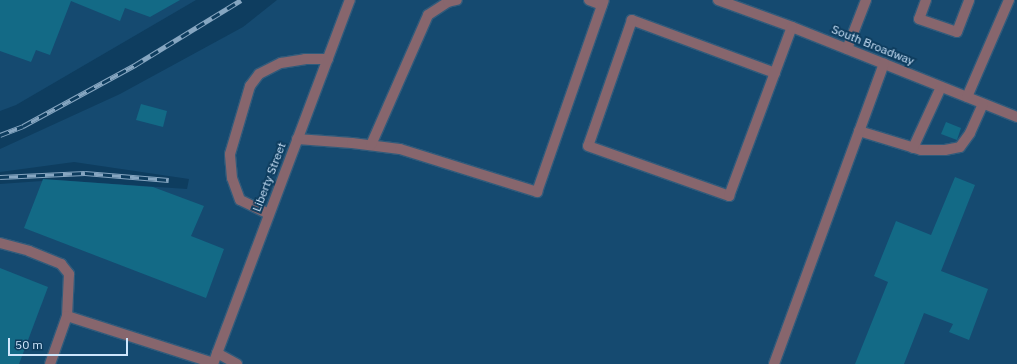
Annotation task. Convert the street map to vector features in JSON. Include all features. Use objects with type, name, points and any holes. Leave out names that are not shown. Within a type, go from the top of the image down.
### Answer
[{"type":"street","name":"Liberty Street","points":[[213,364],[350,0]]},
{"type":"street","points":[[371,145],[428,14],[448,2],[457,0]]},
{"type":"street","points":[[298,139],[400,149],[537,192],[603,2],[589,0]]},
{"type":"street","name":"South Broadway","points":[[718,0],[792,27],[1017,117]]},
{"type":"street","points":[[847,49],[866,0]]},
{"type":"street","points":[[926,0],[919,19],[957,32],[969,0]]},
{"type":"street","points":[[967,97],[1009,0]]},
{"type":"street","points":[[775,74],[632,20],[588,146],[729,196],[775,74],[792,27]]},
{"type":"street","points":[[269,214],[240,200],[232,178],[230,154],[250,86],[259,74],[281,63],[305,59],[328,59]]},
{"type":"street","points":[[774,364],[884,64]]},
{"type":"street","points":[[913,148],[941,87]]},
{"type":"street","points":[[859,131],[921,150],[945,150],[960,147],[970,134],[983,104]]},
{"type":"street","points":[[0,243],[30,251],[61,264],[69,274],[67,316],[50,364]]},
{"type":"street","points":[[67,316],[213,364]]},
{"type":"street","points":[[217,353],[237,364]]},
{"type":"shaded area","points":[[0,0],[196,0],[16,105],[0,111]]},
{"type":"shaded area","points":[[277,0],[1017,0],[1017,364],[0,364],[0,184],[56,180],[187,189],[189,179],[74,162],[0,172],[0,149],[120,94],[243,27]]},
{"type":"building","points":[[0,0],[180,0],[150,17],[125,8],[120,21],[71,1],[50,55],[36,50],[31,62],[0,51]]},
{"type":"building","points":[[141,104],[167,111],[163,127],[136,120]]},
{"type":"building","points":[[946,122],[961,128],[957,140],[941,134]]},
{"type":"building","points":[[955,177],[975,185],[941,271],[988,289],[969,340],[949,332],[953,324],[924,313],[904,364],[855,364],[888,282],[874,276],[896,221],[931,235]]},
{"type":"building","points":[[43,179],[153,187],[204,206],[191,236],[224,249],[206,298],[24,228]]},
{"type":"building","points":[[0,268],[48,287],[19,364],[0,364]]},
{"type":"railway","points":[[0,135],[23,126],[135,65],[241,0]]},
{"type":"railway","points":[[0,177],[85,173],[169,180]]}]
